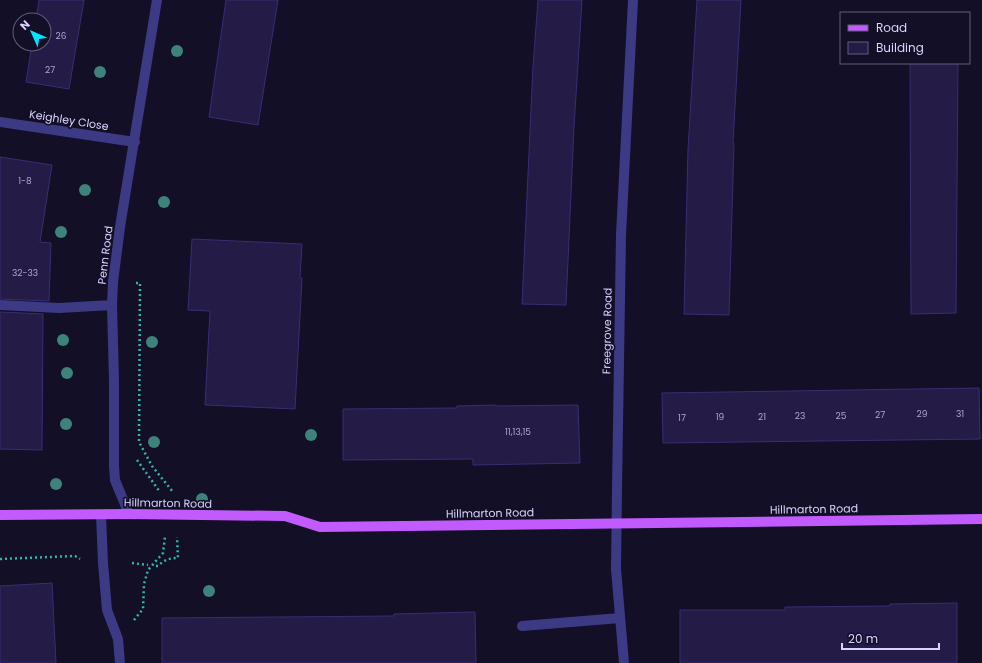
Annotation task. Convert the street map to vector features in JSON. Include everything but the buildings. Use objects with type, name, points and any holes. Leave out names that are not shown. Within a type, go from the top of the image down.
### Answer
[{"type":"main road","name":"Hillmarton Road","points":[[0,516],[129,514],[285,516],[320,528],[982,519]]},
{"type":"street","name":"Penn Road","points":[[129,514],[115,480],[114,466],[113,282],[120,227],[158,0]]},
{"type":"street","name":"Freegrove Road","points":[[624,663],[616,569],[616,523],[621,235],[633,0]]},
{"type":"street","name":"Keighley Close","points":[[0,122],[135,142]]},
{"type":"street","points":[[0,305],[59,308],[112,305]]},
{"type":"street","points":[[101,515],[107,610],[118,639],[120,663]]},
{"type":"street","points":[[522,626],[620,618]]},
{"type":"path","points":[[113,282],[140,283],[139,442],[150,467],[174,492],[175,498]]},
{"type":"path","points":[[135,457],[163,497]]},
{"type":"path","points":[[118,639],[143,609],[144,584],[148,570],[165,550],[165,532]]},
{"type":"path","points":[[156,566],[169,558],[178,558],[177,532]]},
{"type":"path","points":[[0,559],[75,556],[86,562]]},
{"type":"path","points":[[132,563],[148,565]]}]
